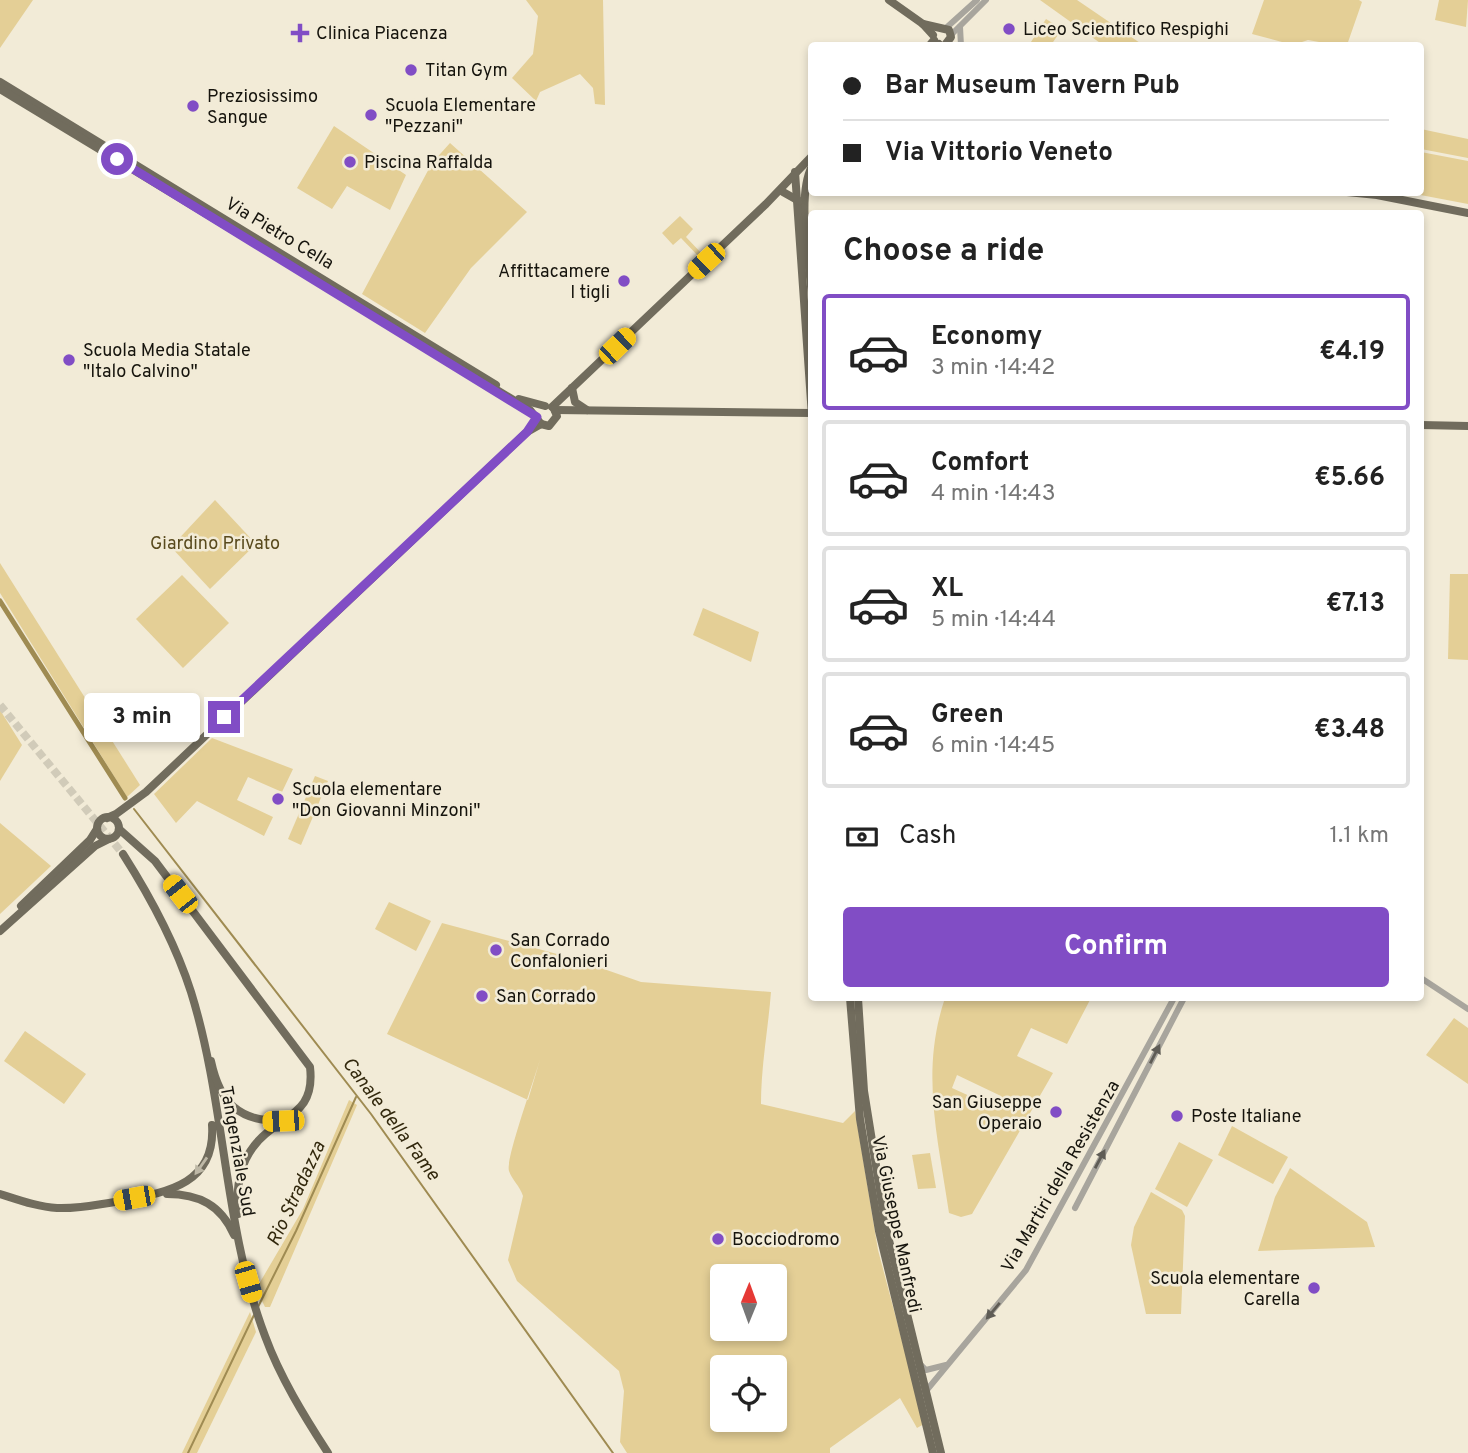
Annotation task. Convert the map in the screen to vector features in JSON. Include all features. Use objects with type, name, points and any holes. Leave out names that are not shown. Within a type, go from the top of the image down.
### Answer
[{"type":"main road","points":[[889,0],[941,39]]},
{"type":"main road","name":"Via Pietro Cella","points":[[0,82],[517,398],[567,412],[587,410],[808,415]]},
{"type":"main road","name":"Via Pietro Cella","points":[[0,89],[539,421]]},
{"type":"main road","points":[[539,421],[538,410],[551,407],[766,204],[803,175]]},
{"type":"main road","points":[[766,204],[803,175]]},
{"type":"main road","points":[[803,175],[799,201],[808,349]]},
{"type":"main road","points":[[803,175],[808,242]]},
{"type":"main road","points":[[783,192],[799,201]]},
{"type":"main road","points":[[1382,196],[1468,213]]},
{"type":"main road","points":[[572,388],[575,402],[587,410]]},
{"type":"main road","points":[[551,407],[556,420]]},
{"type":"main road","points":[[539,421],[549,426],[567,412]]},
{"type":"main road","points":[[0,928],[90,841],[101,820],[125,811],[539,421]]},
{"type":"main road","points":[[1424,425],[1468,426]]},
{"type":"main road","points":[[0,928],[94,846],[110,839],[119,828],[125,811]]},
{"type":"main road","points":[[107,818],[114,819],[119,828],[165,874],[310,1067],[307,1099],[293,1115],[254,1145],[242,1168],[237,1206],[240,1245]]},
{"type":"main road","points":[[97,829],[99,835],[143,851]]},
{"type":"main road","name":"Tangenziale Sud","points":[[122,854],[163,922],[180,961],[196,1014],[240,1245],[265,1337],[299,1407],[328,1453]]},
{"type":"main road","name":"Via Giuseppe Manfredi","points":[[850,1001],[860,1119],[879,1231],[941,1453]]},
{"type":"main road","name":"Via Giuseppe Manfredi","points":[[858,1001],[864,1091],[886,1228],[919,1362],[933,1453]]},
{"type":"main road","points":[[196,1014],[216,1081],[231,1105],[254,1120],[283,1121]]},
{"type":"main road","points":[[161,1194],[188,1181],[206,1161],[213,1130],[209,1076]]},
{"type":"main road","points":[[0,1194],[57,1208],[81,1208],[161,1194],[191,1195],[217,1209],[229,1225],[246,1269]]},
{"type":"street","points":[[941,39],[977,0]]},
{"type":"street","points":[[941,39],[961,26],[986,0]]},
{"type":"street","points":[[960,42],[961,26]]},
{"type":"street","points":[[1424,980],[1468,1009]]},
{"type":"street","name":"Via Martiri della Resistenza","points":[[924,1393],[1026,1270],[1172,1001]]},
{"type":"street","name":"Via Martiri della Resistenza","points":[[1075,1208],[1182,1001]]},
{"type":"street","points":[[919,1362],[926,1370],[931,1371],[947,1364]]},
{"type":"green space","points":[[0,0],[33,0],[0,48]]},
{"type":"green space","points":[[526,0],[603,0],[605,105],[595,104],[593,88],[580,74],[540,92],[536,101],[512,78],[533,54],[538,16]]},
{"type":"green space","points":[[1040,0],[1077,0],[1139,42],[1099,42]]},
{"type":"green space","points":[[1264,0],[1362,2],[1348,42],[1282,42],[1252,34]]},
{"type":"green space","points":[[1439,0],[1468,0],[1466,27],[1435,20]]},
{"type":"green space","points":[[1046,19],[1062,29],[1053,42],[1031,42]]},
{"type":"green space","name":"Piscina Raffalda","points":[[334,126],[406,175],[390,210],[347,186],[332,209],[297,188]]},
{"type":"green space","points":[[1424,130],[1468,139],[1468,158],[1424,150]]},
{"type":"green space","points":[[450,143],[527,212],[471,268],[425,333],[362,294],[432,163]]},
{"type":"green space","points":[[1424,153],[1468,161],[1468,204],[1424,196]]},
{"type":"green space","points":[[680,216],[693,229],[686,237],[704,256],[701,259],[681,238],[673,245],[662,233]]},
{"type":"green space","name":"Giardino Privato","points":[[215,500],[256,544],[210,589],[171,547]]},
{"type":"green space","points":[[0,563],[140,785],[127,797],[0,593]]},
{"type":"green space","points":[[1450,574],[1468,574],[1468,660],[1448,659]]},
{"type":"green space","points":[[182,575],[229,623],[183,668],[136,619]]},
{"type":"green space","points":[[703,608],[759,632],[751,662],[693,635]]},
{"type":"green space","points":[[0,710],[22,745],[0,781]]},
{"type":"green space","points":[[212,738],[293,769],[282,792],[248,777],[237,800],[273,817],[264,836],[197,801],[176,823],[154,794]]},
{"type":"green space","points":[[315,776],[328,781],[301,845],[288,839]]},
{"type":"green space","points":[[0,823],[51,866],[0,914]]},
{"type":"green space","points":[[389,902],[431,921],[416,951],[375,929]]},
{"type":"green space","points":[[442,923],[568,957],[566,967],[569,960],[581,961],[641,982],[771,992],[761,1104],[843,1123],[855,1111],[878,1250],[924,1424],[917,1428],[900,1398],[830,1448],[830,1453],[627,1453],[620,1442],[624,1391],[619,1371],[517,1281],[508,1260],[523,1196],[510,1174],[509,1164],[527,1100],[387,1034]]},
{"type":"green space","points":[[944,1001],[1089,1001],[1067,1044],[1031,1028],[1017,1056],[1053,1073],[972,1214],[961,1217],[949,1213],[933,1105],[934,1052]],"holes":[[[957,1075],[1001,1096],[996,1108],[952,1088]]]},
{"type":"green space","points":[[1454,1018],[1468,1028],[1468,1084],[1426,1055]]},
{"type":"green space","points":[[25,1031],[86,1074],[64,1104],[4,1061]]},
{"type":"green space","points":[[349,1100],[357,1105],[270,1307],[265,1307],[256,1289],[303,1209]]},
{"type":"green space","points":[[1232,1126],[1288,1157],[1273,1184],[1218,1155]]},
{"type":"green space","points":[[1179,1142],[1213,1160],[1187,1207],[1155,1189]]},
{"type":"green space","points":[[930,1153],[936,1188],[918,1189],[912,1155]]},
{"type":"green space","points":[[1290,1168],[1367,1222],[1375,1247],[1258,1251],[1275,1197]]},
{"type":"green space","points":[[1151,1192],[1182,1210],[1185,1216],[1181,1314],[1146,1314],[1131,1245],[1134,1227]]},
{"type":"green space","points":[[250,1312],[256,1332],[197,1453],[182,1453]]},
{"type":"waterway","name":"Canale della Fame","points":[[0,601],[125,798]]},
{"type":"waterway","name":"Canale della Fame","points":[[134,809],[371,1114],[613,1453]]},
{"type":"waterway","name":"Rio Stradazza","points":[[258,1307],[296,1231],[356,1097]]},
{"type":"waterway","name":"Rio Stradazza","points":[[188,1453],[254,1315]]},
{"type":"tunnel","points":[[0,705],[123,854]]},
{"type":"place","name":"Liceo Scientifico Respighi","points":[[1009,29]]},
{"type":"place","name":"Clinica Piacenza","points":[[300,33]]},
{"type":"place","name":"Titan Gym","points":[[411,70]]},
{"type":"place","name":"Preziosissimo Sangue","points":[[193,106]]},
{"type":"place","name":"Scuola Elementare \"Pezzani\"","points":[[371,115]]},
{"type":"place","name":"Piscina Raffalda","points":[[350,162]]},
{"type":"place","name":"Affittacamere I tigli","points":[[624,281]]},
{"type":"place","name":"Scuola Media Statale \"Italo Calvino\"","points":[[69,360]]},
{"type":"place","name":"Scuola elementare \"Don Giovanni Minzoni\"","points":[[278,799]]},
{"type":"place","name":"San Corrado Confalonieri","points":[[496,950]]},
{"type":"place","name":"San Corrado","points":[[482,996]]},
{"type":"place","name":"San Giuseppe Operaio","points":[[1056,1112]]},
{"type":"place","name":"Poste Italiane","points":[[1177,1116]]},
{"type":"place","name":"Bocciodromo","points":[[718,1239]]},
{"type":"place","name":"Scuola elementare Carella","points":[[1314,1288]]},
{"type":"route","points":[[117,159],[530,410],[537,417],[527,432],[224,717]]}]
